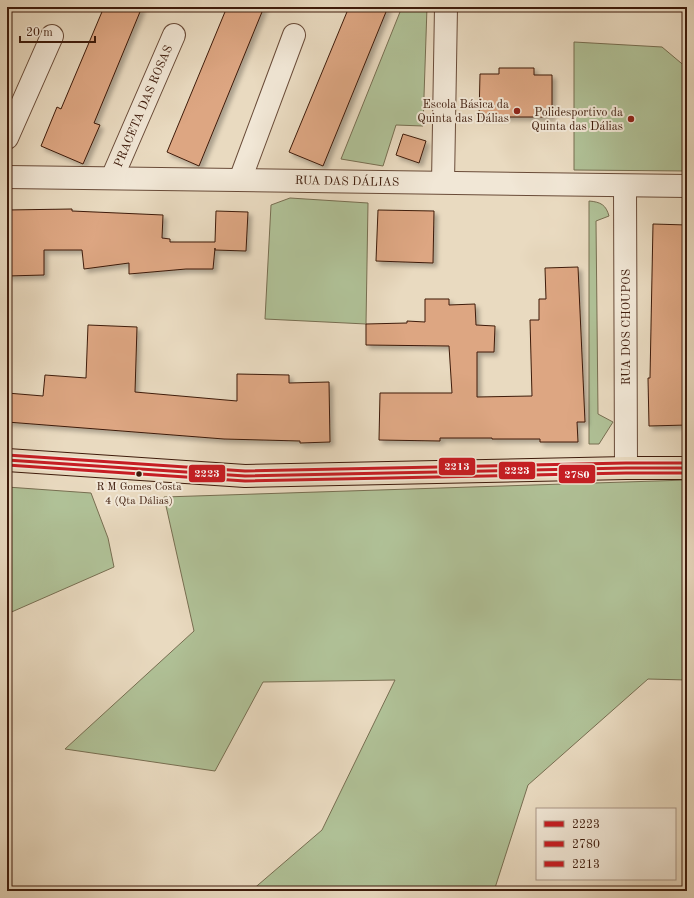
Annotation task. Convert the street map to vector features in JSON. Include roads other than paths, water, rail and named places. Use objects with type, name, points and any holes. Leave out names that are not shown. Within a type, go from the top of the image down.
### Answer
[{"type":"main road","points":[[7,460],[245,476],[687,468]]},
{"type":"street","points":[[443,182],[446,7]]},
{"type":"street","name":"PRACETA DAS ROSAS","points":[[112,178],[174,35]]},
{"type":"street","points":[[240,180],[294,35]]},
{"type":"street","points":[[7,138],[52,36]]},
{"type":"street","name":"RUA DAS DÁLIAS","points":[[7,177],[687,186]]},
{"type":"street","name":"RUA DOS CHOUPOS","points":[[625,186],[626,468]]},
{"type":"place","name":"Escola Básica da Quinta das Dálias","points":[[517,111]]},
{"type":"place","name":"Polidesportivo da Quinta das Dálias","points":[[631,119]]},
{"type":"place","name":"R M Gomes Costa 4 (Qta Dálias)","points":[[139,474]]}]
